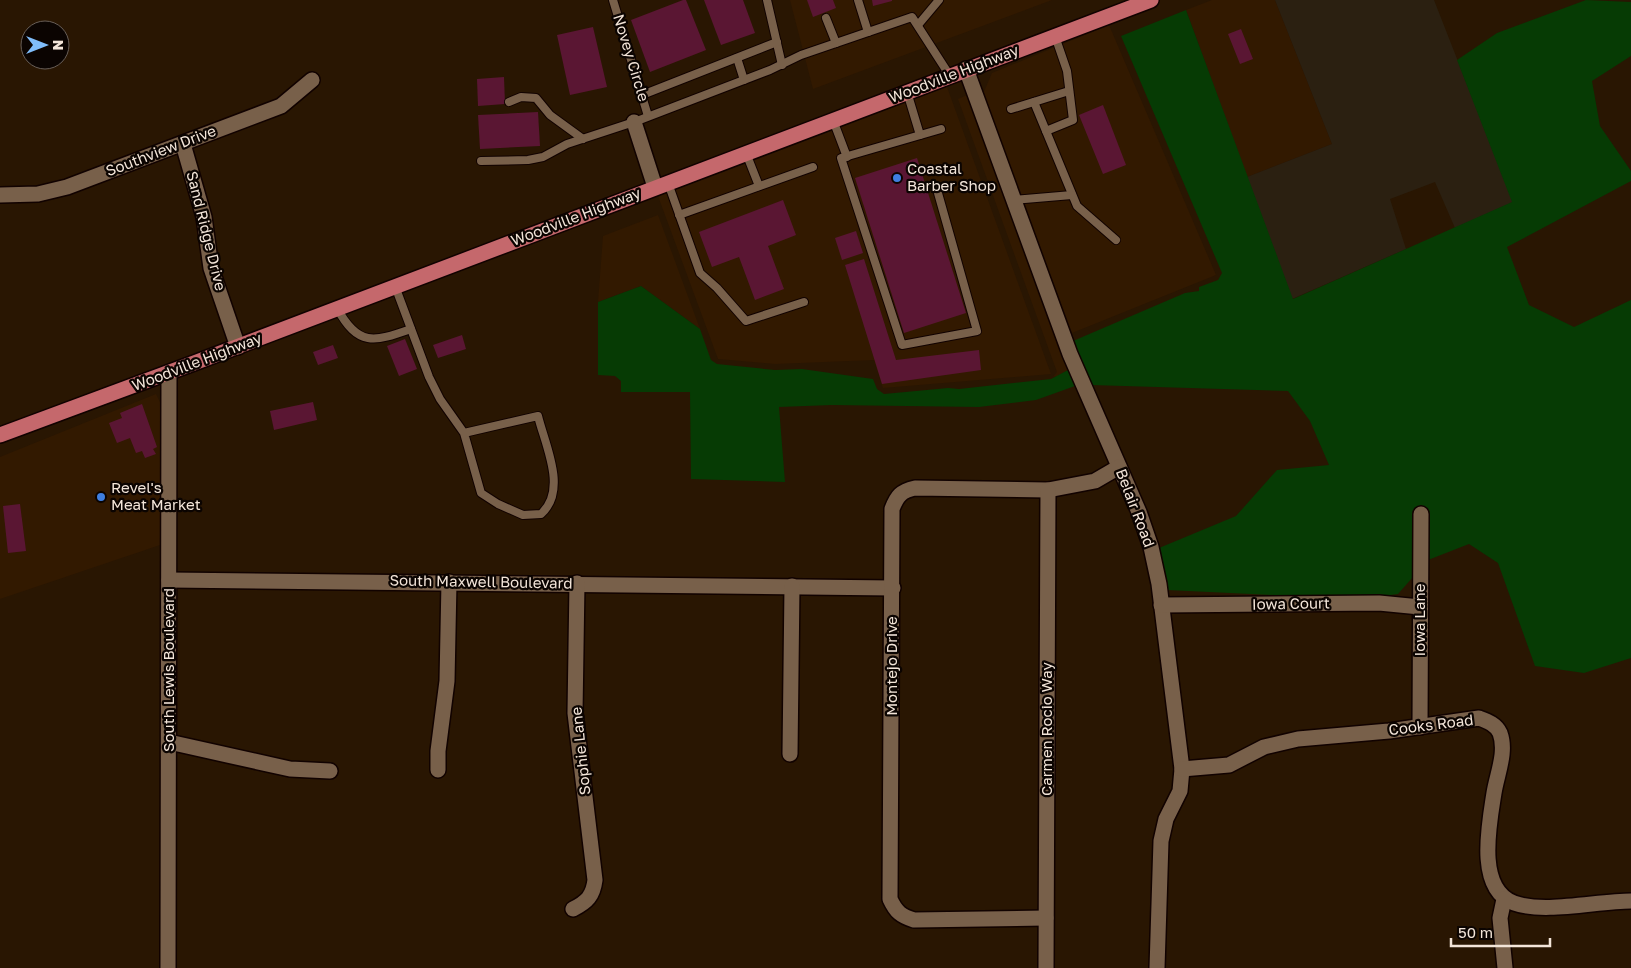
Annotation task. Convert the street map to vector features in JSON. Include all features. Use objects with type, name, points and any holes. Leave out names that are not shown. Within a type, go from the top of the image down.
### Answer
[{"type":"main road","name":"Woodville Highway","points":[[0,434],[169,373],[746,152],[1152,0]]},
{"type":"street","name":"Belair Road","points":[[966,70],[1070,354],[1151,547],[1162,606],[1182,769],[1180,792],[1166,820],[1162,841],[1157,968]]},
{"type":"street","name":"Southview Drive","points":[[0,195],[38,194],[67,187],[281,106],[312,80]]},
{"type":"street","name":"Novey Circle","points":[[634,122],[661,185]]},
{"type":"street","name":"Sand Ridge Drive","points":[[182,144],[204,218],[211,268],[238,347]]},
{"type":"street","name":"South Lewis Boulevard","points":[[168,968],[169,373]]},
{"type":"street","name":"Montejo Drive","points":[[1046,918],[914,920],[902,916],[894,909],[890,899],[892,509],[896,498],[904,490],[915,488],[1048,490],[1095,481],[1119,467]]},
{"type":"street","name":"Carmen Rocio Way","points":[[1046,968],[1048,490]]},
{"type":"street","name":"Iowa Lane","points":[[1420,727],[1421,514]]},
{"type":"street","name":"South Maxwell Boulevard","points":[[169,580],[577,583],[893,588]]},
{"type":"street","points":[[438,770],[438,751],[447,681],[449,582]]},
{"type":"street","name":"Sophie Lane","points":[[573,909],[587,902],[591,897],[595,880],[575,713],[577,583]]},
{"type":"street","points":[[790,754],[792,586]]},
{"type":"street","name":"Iowa Court","points":[[1162,606],[1379,603],[1420,607]]},
{"type":"street","name":"Cooks Road","points":[[1182,769],[1229,765],[1264,747],[1298,739],[1420,727],[1479,718],[1487,720],[1499,732],[1502,750],[1490,834],[1489,870],[1496,891],[1504,898]]},
{"type":"street","points":[[169,742],[290,769],[330,771]]},
{"type":"street","points":[[1505,968],[1500,918],[1504,898],[1533,907],[1631,901]]},
{"type":"lane","name":"Novey Circle","points":[[613,0],[648,116]]},
{"type":"lane","points":[[768,0],[782,65]]},
{"type":"lane","points":[[858,0],[868,32]]},
{"type":"lane","points":[[918,25],[939,0]]},
{"type":"lane","points":[[481,161],[536,158],[582,139],[634,122],[744,80],[836,43],[912,17],[950,76]]},
{"type":"lane","points":[[826,18],[836,43]]},
{"type":"lane","points":[[1046,131],[1073,120],[1066,71],[1055,36]]},
{"type":"lane","points":[[642,95],[776,42]]},
{"type":"lane","points":[[737,58],[744,80]]},
{"type":"lane","points":[[1011,109],[1069,91]]},
{"type":"lane","points":[[907,92],[920,135]]},
{"type":"lane","points":[[509,102],[521,98],[536,98],[550,115],[582,139]]},
{"type":"lane","points":[[1034,102],[1077,206],[1116,240]]},
{"type":"lane","points":[[833,120],[847,157]]},
{"type":"lane","points":[[936,186],[977,331],[902,345],[841,158],[942,128]]},
{"type":"lane","points":[[746,152],[759,186]]},
{"type":"lane","points":[[679,215],[813,166]]},
{"type":"lane","points":[[661,185],[679,215],[700,274],[717,288],[746,320],[804,302]]},
{"type":"lane","points":[[1013,200],[1072,195]]},
{"type":"lane","points":[[395,286],[440,400],[464,433],[481,492],[498,504],[523,515],[541,514],[550,507],[553,491],[552,462],[538,416],[464,433]]},
{"type":"lane","points":[[337,308],[346,326],[356,334],[366,338],[381,339],[411,329]]},
{"type":"shaded area","points":[[790,0],[1052,0],[813,89]]},
{"type":"shaded area","points":[[1212,0],[1275,0],[1332,144],[1247,177],[1186,10]]},
{"type":"shaded area","points":[[1275,0],[1434,0],[1513,202],[1455,228],[1435,182],[1390,199],[1406,249],[1292,299],[1247,177],[1332,144]]},
{"type":"shaded area","points":[[1109,25],[1216,275],[1072,333],[983,94],[992,73]]},
{"type":"shaded area","points":[[947,87],[1051,374],[883,388],[874,360],[775,364],[718,359],[658,196]]},
{"type":"shaded area","points":[[967,95],[1068,370],[1058,376],[1053,377],[1057,372],[958,99]]},
{"type":"shaded area","points":[[658,215],[700,329],[641,286],[598,302],[603,236]]},
{"type":"shaded area","name":"Revel's Meat Market","points":[[156,394],[165,412],[160,545],[0,599],[0,457]]},
{"type":"green space","points":[[1586,0],[1631,2],[1631,56],[1592,81],[1600,126],[1631,171],[1631,181],[1507,247],[1529,305],[1574,327],[1631,300],[1631,658],[1584,673],[1535,666],[1498,563],[1469,544],[1428,560],[1398,594],[1358,599],[1167,590],[1159,548],[1236,516],[1277,470],[1329,465],[1310,421],[1288,391],[1091,385],[1073,341],[1185,293],[1199,291],[1199,287],[1218,280],[1222,273],[1121,36],[1186,10],[1293,299],[1512,202],[1457,60],[1497,33]]},
{"type":"green space","points":[[641,286],[700,329],[711,360],[717,364],[775,370],[802,369],[873,379],[877,389],[884,394],[948,388],[959,389],[1051,379],[1068,370],[1075,386],[1036,400],[979,407],[832,405],[779,407],[785,482],[691,479],[690,392],[621,392],[621,381],[615,376],[598,375],[598,302]]},
{"type":"building","points":[[686,0],[706,50],[650,72],[631,20]]},
{"type":"building","points":[[704,0],[743,0],[755,33],[721,45]]},
{"type":"building","points":[[807,0],[833,0],[836,8],[813,17]]},
{"type":"building","points":[[872,0],[892,0],[892,1],[873,6]]},
{"type":"building","points":[[593,27],[607,87],[570,95],[557,35]]},
{"type":"building","points":[[1241,29],[1253,59],[1240,64],[1228,34]]},
{"type":"building","points":[[504,77],[505,104],[478,106],[477,79]]},
{"type":"building","points":[[1103,105],[1126,165],[1103,174],[1079,115]]},
{"type":"building","points":[[538,112],[540,146],[480,149],[478,115]]},
{"type":"building","points":[[917,158],[966,313],[904,333],[855,178]]},
{"type":"building","points":[[783,200],[796,235],[768,246],[784,289],[755,300],[739,257],[712,267],[699,232]]},
{"type":"building","points":[[856,231],[863,253],[842,260],[835,238]]},
{"type":"building","points":[[864,259],[896,360],[979,350],[981,370],[882,384],[845,265]]},
{"type":"building","points":[[462,335],[466,349],[438,358],[433,345]]},
{"type":"building","points":[[405,339],[417,369],[399,376],[387,346]]},
{"type":"building","points":[[333,345],[338,358],[318,365],[313,352]]},
{"type":"building","points":[[313,402],[317,420],[274,430],[270,411]]},
{"type":"building","points":[[142,404],[157,447],[153,449],[156,454],[145,458],[142,451],[136,453],[130,438],[117,443],[109,423],[122,418],[120,413]]},
{"type":"building","points":[[20,504],[26,551],[8,553],[3,506]]},
{"type":"place","name":"Coastal Barber Shop","points":[[897,178]]},
{"type":"place","name":"Revel's Meat Market","points":[[101,497]]}]
